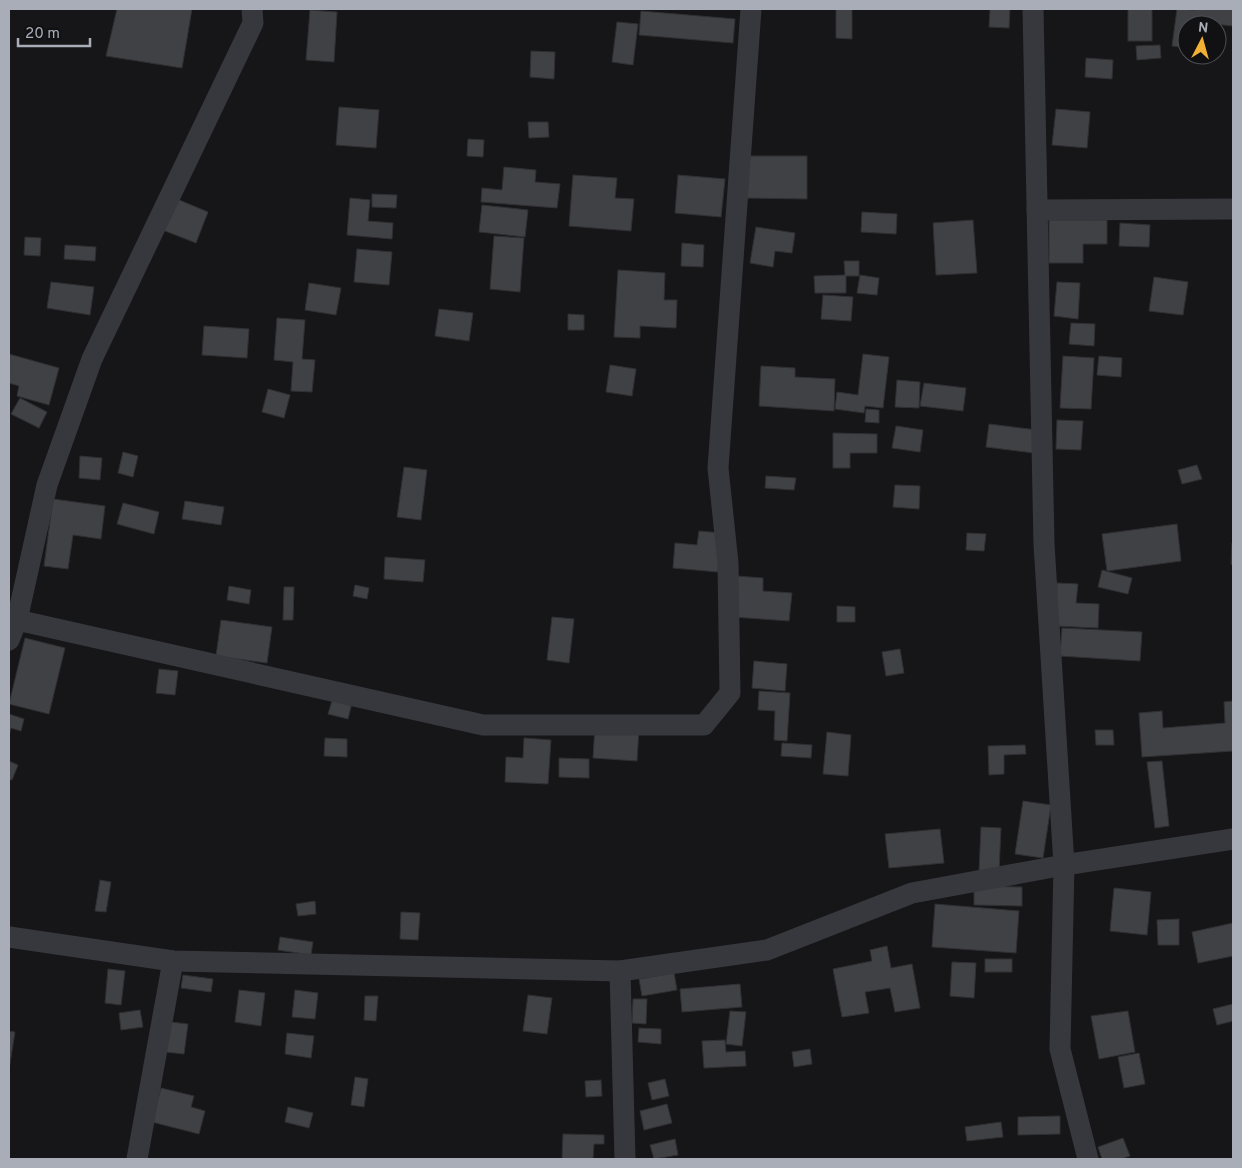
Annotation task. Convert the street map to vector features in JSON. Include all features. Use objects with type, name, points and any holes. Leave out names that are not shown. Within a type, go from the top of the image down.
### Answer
[{"type":"street","points":[[9,640],[17,620],[47,485],[92,359],[253,23],[252,9]]},
{"type":"street","points":[[17,620],[483,726],[704,725],[730,693],[728,563],[718,468],[751,9]]},
{"type":"street","points":[[1033,9],[1044,544],[1064,864],[1060,1049],[1088,1159]]},
{"type":"street","points":[[1037,210],[1233,209]]},
{"type":"street","points":[[9,937],[173,961],[620,971],[767,950],[912,893],[1064,864],[1233,839]]},
{"type":"street","points":[[137,1159],[173,961]]},
{"type":"street","points":[[620,971],[625,1159]]},
{"type":"building","points":[[117,9],[192,9],[182,68],[106,56]]},
{"type":"building","points":[[836,9],[852,9],[852,39],[836,38]]},
{"type":"building","points":[[990,9],[1010,9],[1009,28],[989,27]]},
{"type":"building","points":[[1128,9],[1152,9],[1152,41],[1128,41]]},
{"type":"building","points":[[1177,9],[1233,9],[1233,26],[1227,25],[1227,15],[1177,15],[1177,47],[1172,46]]},
{"type":"building","points":[[310,10],[337,12],[334,62],[306,60]]},
{"type":"building","points":[[641,11],[735,19],[733,43],[639,35]]},
{"type":"building","points":[[617,22],[638,24],[633,65],[612,62]]},
{"type":"building","points":[[1160,45],[1161,58],[1137,60],[1136,46]]},
{"type":"building","points":[[531,51],[555,52],[554,79],[530,77]]},
{"type":"building","points":[[1086,58],[1113,60],[1112,79],[1085,77]]},
{"type":"building","points":[[339,107],[379,110],[376,148],[336,145]]},
{"type":"building","points":[[1056,109],[1090,112],[1087,148],[1052,145]]},
{"type":"building","points":[[528,122],[548,122],[549,137],[529,138]]},
{"type":"building","points":[[468,139],[484,140],[483,157],[467,156]]},
{"type":"building","points":[[745,156],[807,156],[807,199],[745,198]]},
{"type":"building","points":[[504,167],[536,170],[535,182],[560,184],[557,208],[481,202],[482,188],[502,190]]},
{"type":"building","points":[[573,175],[617,178],[615,198],[634,199],[631,231],[569,226]]},
{"type":"building","points":[[678,175],[725,179],[721,217],[675,213]]},
{"type":"building","points":[[372,194],[397,195],[396,208],[372,207]]},
{"type":"building","points":[[172,197],[208,212],[196,243],[160,229]]},
{"type":"building","points":[[350,198],[370,200],[368,221],[393,223],[392,239],[347,235]]},
{"type":"building","points":[[482,205],[528,210],[525,237],[479,232]]},
{"type":"building","points":[[862,212],[897,214],[896,234],[861,232]]},
{"type":"building","points":[[973,220],[977,273],[936,275],[933,223]]},
{"type":"building","points":[[1049,220],[1107,220],[1107,244],[1083,244],[1083,263],[1049,263]]},
{"type":"building","points":[[1120,223],[1150,225],[1149,247],[1119,246]]},
{"type":"building","points":[[756,227],[795,233],[792,253],[775,251],[773,267],[750,263]]},
{"type":"building","points":[[494,236],[524,238],[520,292],[490,289]]},
{"type":"building","points":[[25,237],[41,238],[40,256],[24,255]]},
{"type":"building","points":[[682,243],[704,245],[703,267],[681,266]]},
{"type":"building","points":[[65,245],[96,247],[95,261],[64,259]]},
{"type":"building","points":[[357,249],[392,252],[389,285],[354,282]]},
{"type":"building","points":[[844,261],[859,261],[859,276],[846,276],[846,293],[815,293],[814,276],[845,275]]},
{"type":"building","points":[[618,270],[665,273],[664,300],[677,300],[676,328],[640,326],[640,338],[614,337]]},
{"type":"building","points":[[860,275],[879,278],[877,295],[857,293]]},
{"type":"building","points":[[1154,277],[1188,282],[1183,315],[1149,311]]},
{"type":"building","points":[[51,282],[94,287],[90,315],[47,308]]},
{"type":"building","points":[[1057,282],[1080,283],[1078,319],[1054,316]]},
{"type":"building","points":[[309,283],[341,288],[336,315],[305,310]]},
{"type":"building","points":[[823,295],[853,297],[851,321],[821,319]]},
{"type":"building","points":[[439,309],[473,313],[469,341],[435,336]]},
{"type":"building","points":[[568,314],[584,315],[584,330],[568,330]]},
{"type":"building","points":[[277,318],[305,320],[302,359],[315,360],[312,392],[291,391],[293,362],[274,360]]},
{"type":"building","points":[[1071,323],[1095,324],[1094,346],[1069,344]]},
{"type":"building","points":[[204,326],[249,329],[247,358],[202,355]]},
{"type":"building","points":[[9,354],[59,368],[49,405],[17,396],[19,386],[9,383]]},
{"type":"building","points":[[863,354],[889,357],[883,408],[865,406],[864,413],[835,409],[837,392],[858,395]]},
{"type":"building","points":[[1063,356],[1094,358],[1091,409],[1060,408]]},
{"type":"building","points":[[1099,356],[1122,358],[1121,377],[1097,375]]},
{"type":"building","points":[[610,365],[636,369],[632,396],[606,392]]},
{"type":"building","points":[[761,366],[795,368],[795,377],[835,379],[834,411],[759,406]]},
{"type":"building","points":[[897,380],[920,382],[919,408],[895,407]]},
{"type":"building","points":[[924,383],[966,388],[963,411],[920,406]]},
{"type":"building","points":[[268,389],[290,395],[284,418],[262,412]]},
{"type":"building","points":[[20,398],[47,412],[39,428],[11,414]]},
{"type":"building","points":[[866,409],[879,410],[879,423],[865,422]]},
{"type":"building","points":[[1057,420],[1083,421],[1081,450],[1056,449]]},
{"type":"building","points":[[989,424],[1037,430],[1034,453],[986,447]]},
{"type":"building","points":[[896,426],[923,430],[920,452],[892,448]]},
{"type":"building","points":[[833,433],[877,434],[877,453],[850,453],[850,468],[833,468]]},
{"type":"building","points":[[123,452],[138,456],[133,477],[118,473]]},
{"type":"building","points":[[80,456],[102,458],[100,480],[79,478]]},
{"type":"building","points":[[1197,465],[1202,479],[1182,484],[1178,470]]},
{"type":"building","points":[[404,467],[427,470],[421,520],[397,517]]},
{"type":"building","points":[[766,476],[796,478],[794,490],[765,488]]},
{"type":"building","points":[[895,485],[920,486],[919,509],[893,507]]},
{"type":"building","points":[[53,499],[105,506],[101,539],[73,535],[68,569],[44,566]]},
{"type":"building","points":[[185,501],[224,507],[221,525],[182,519]]},
{"type":"building","points":[[123,503],[159,512],[154,534],[117,524]]},
{"type":"building","points":[[1177,524],[1181,561],[1107,571],[1102,534]]},
{"type":"building","points":[[699,531],[722,533],[718,572],[673,568],[675,543],[697,545]]},
{"type":"building","points":[[967,533],[986,534],[984,551],[966,550]]},
{"type":"building","points":[[1233,543],[1233,565],[1231,564]]},
{"type":"building","points":[[385,557],[425,560],[423,582],[384,579]]},
{"type":"building","points":[[1102,570],[1132,578],[1128,594],[1098,587]]},
{"type":"building","points":[[736,576],[763,578],[763,591],[792,593],[789,621],[733,617]]},
{"type":"building","points":[[1057,583],[1078,584],[1076,603],[1099,604],[1098,628],[1055,626]]},
{"type":"building","points":[[355,585],[369,588],[367,599],[353,596]]},
{"type":"building","points":[[229,586],[251,590],[249,604],[227,600]]},
{"type":"building","points":[[284,587],[294,587],[293,620],[283,620]]},
{"type":"building","points":[[837,606],[855,607],[855,622],[837,622]]},
{"type":"building","points":[[552,617],[574,619],[569,663],[547,660]]},
{"type":"building","points":[[221,620],[272,627],[267,663],[216,656]]},
{"type":"building","points":[[1062,628],[1142,632],[1140,661],[1060,656]]},
{"type":"building","points":[[25,638],[65,648],[49,714],[9,704]]},
{"type":"building","points":[[900,649],[904,673],[886,676],[882,652]]},
{"type":"building","points":[[754,661],[787,664],[785,691],[752,688]]},
{"type":"building","points":[[159,669],[178,671],[175,695],[156,693]]},
{"type":"building","points":[[759,691],[790,693],[787,741],[774,740],[775,711],[758,710]]},
{"type":"building","points":[[334,694],[353,699],[348,719],[328,714]]},
{"type":"building","points":[[1233,701],[1233,751],[1142,757],[1139,713],[1162,711],[1163,728],[1225,723],[1224,702]]},
{"type":"building","points":[[9,714],[24,719],[21,731],[11,728],[9,736]]},
{"type":"building","points":[[595,726],[639,729],[637,761],[593,758]]},
{"type":"building","points":[[1095,730],[1113,730],[1114,745],[1096,745]]},
{"type":"building","points":[[827,732],[851,735],[848,776],[823,774]]},
{"type":"building","points":[[325,738],[347,739],[347,757],[324,756]]},
{"type":"building","points":[[524,738],[551,740],[548,784],[505,782],[506,757],[523,758]]},
{"type":"building","points":[[782,743],[812,745],[811,758],[781,756]]},
{"type":"building","points":[[1025,745],[1026,754],[1004,755],[1004,774],[989,775],[988,746]]},
{"type":"building","points":[[559,758],[589,759],[589,778],[559,777]]},
{"type":"building","points":[[9,761],[18,765],[12,780],[9,779]]},
{"type":"building","points":[[1162,761],[1169,826],[1155,828],[1147,762]]},
{"type":"building","points":[[1023,801],[1051,805],[1043,858],[1015,854]]},
{"type":"building","points":[[981,827],[1001,828],[999,872],[979,871]]},
{"type":"building","points":[[940,829],[944,863],[889,868],[885,834]]},
{"type":"building","points":[[100,880],[111,882],[106,912],[95,911]]},
{"type":"building","points":[[974,886],[1022,887],[1022,906],[974,905]]},
{"type":"building","points":[[1114,888],[1151,892],[1147,935],[1110,931]]},
{"type":"building","points":[[315,901],[316,914],[298,916],[296,904]]},
{"type":"building","points":[[935,904],[1019,911],[1016,953],[932,947]]},
{"type":"building","points":[[401,912],[420,913],[418,940],[400,939]]},
{"type":"building","points":[[1179,919],[1179,945],[1158,945],[1157,920]]},
{"type":"building","points":[[1233,923],[1233,956],[1198,963],[1192,932]]},
{"type":"building","points":[[280,937],[313,942],[311,955],[278,950]]},
{"type":"building","points":[[887,946],[891,968],[912,964],[920,1008],[895,1012],[890,988],[865,992],[869,1013],[842,1017],[833,969],[872,961],[870,950]]},
{"type":"building","points":[[985,959],[1012,959],[1012,972],[985,972]]},
{"type":"building","points":[[952,962],[976,963],[974,998],[950,996]]},
{"type":"building","points":[[108,969],[125,971],[121,1005],[105,1003]]},
{"type":"building","points":[[674,973],[677,990],[642,996],[639,979]]},
{"type":"building","points":[[183,975],[213,979],[211,992],[181,988]]},
{"type":"building","points":[[740,984],[742,1007],[682,1012],[680,989]]},
{"type":"building","points":[[239,990],[265,993],[261,1026],[235,1022]]},
{"type":"building","points":[[295,990],[318,993],[315,1019],[292,1017]]},
{"type":"building","points":[[528,995],[552,998],[547,1034],[523,1031]]},
{"type":"building","points":[[365,996],[378,996],[376,1021],[364,1020]]},
{"type":"building","points":[[633,999],[647,999],[646,1024],[632,1023]]},
{"type":"building","points":[[1233,1004],[1233,1021],[1217,1025],[1213,1009]]},
{"type":"building","points":[[140,1010],[143,1027],[121,1030],[119,1013]]},
{"type":"building","points":[[730,1011],[746,1012],[742,1046],[726,1044]]},
{"type":"building","points":[[1128,1011],[1135,1052],[1099,1059],[1091,1016]]},
{"type":"building","points":[[170,1022],[188,1024],[184,1054],[165,1052]]},
{"type":"building","points":[[639,1028],[661,1029],[661,1044],[638,1042]]},
{"type":"building","points":[[9,1031],[15,1032],[9,1070]]},
{"type":"building","points":[[287,1033],[314,1036],[311,1058],[285,1054]]},
{"type":"building","points":[[725,1040],[726,1052],[745,1051],[746,1066],[704,1068],[702,1041]]},
{"type":"building","points":[[810,1049],[812,1064],[794,1067],[792,1052]]},
{"type":"building","points":[[1139,1053],[1145,1084],[1124,1088],[1118,1057]]},
{"type":"building","points":[[355,1077],[368,1079],[364,1107],[351,1105]]},
{"type":"building","points":[[665,1079],[669,1096],[652,1100],[648,1083]]},
{"type":"building","points":[[601,1080],[602,1096],[586,1097],[585,1081]]},
{"type":"building","points":[[161,1088],[194,1096],[191,1107],[205,1111],[199,1134],[152,1122]]},
{"type":"building","points":[[667,1104],[672,1123],[644,1130],[640,1111]]},
{"type":"building","points":[[288,1107],[313,1113],[309,1128],[285,1122]]},
{"type":"building","points":[[1060,1116],[1060,1134],[1018,1135],[1018,1117]]},
{"type":"building","points":[[1001,1122],[1003,1137],[967,1141],[965,1127]]},
{"type":"building","points":[[563,1134],[604,1135],[604,1144],[594,1144],[593,1159],[562,1159]]},
{"type":"building","points":[[1123,1138],[1130,1156],[1121,1159],[1102,1159],[1098,1147]]},
{"type":"building","points":[[675,1139],[678,1155],[654,1159],[650,1145]]}]
